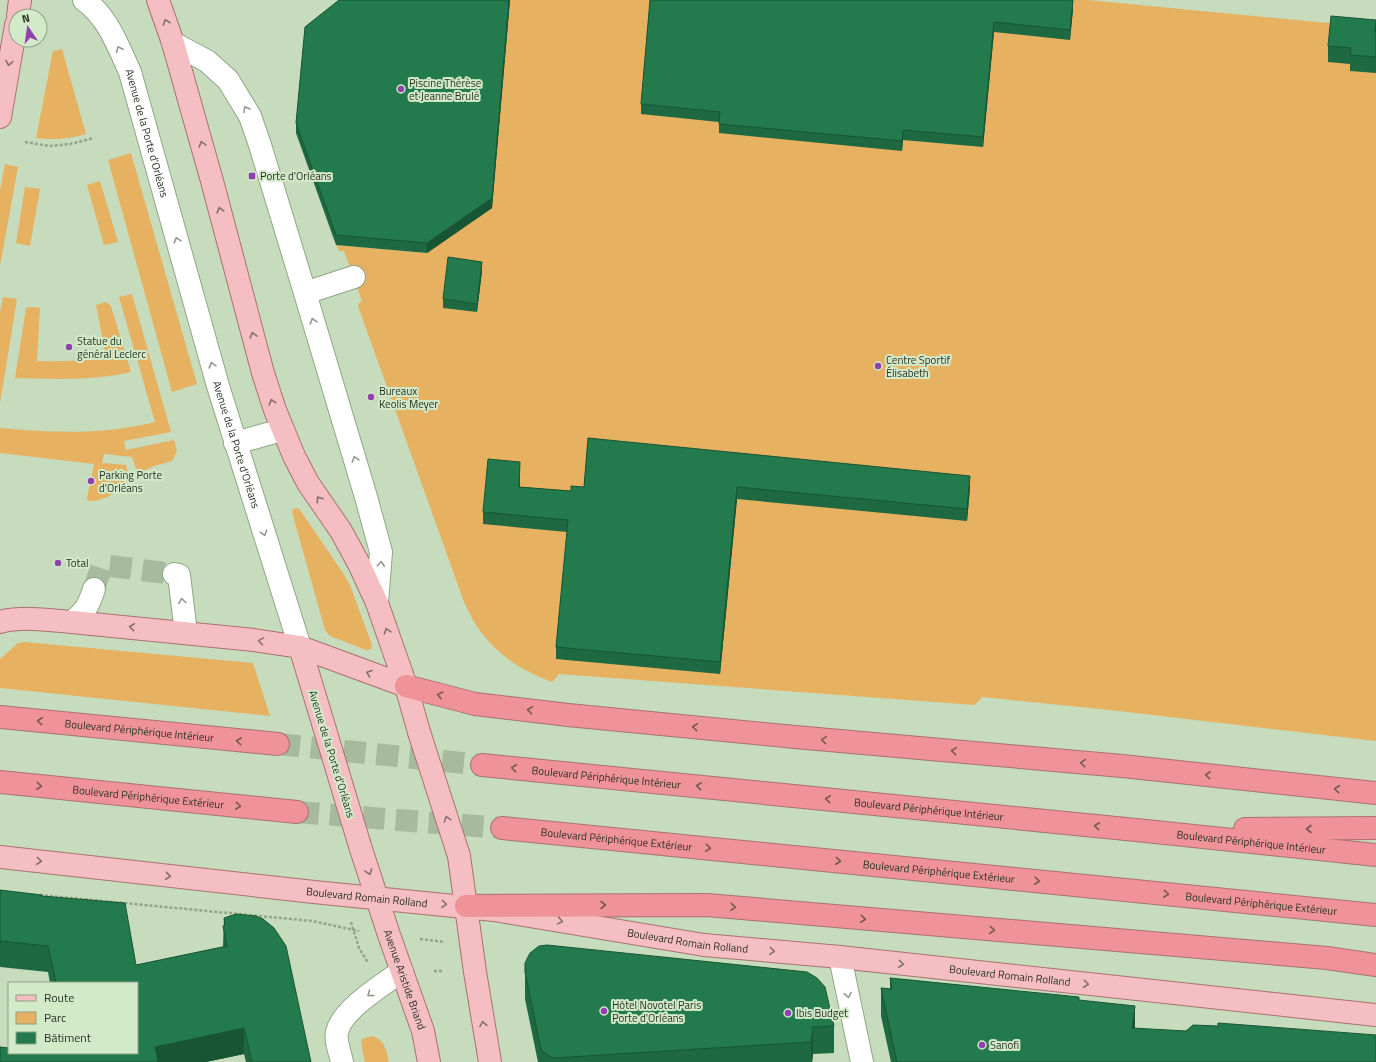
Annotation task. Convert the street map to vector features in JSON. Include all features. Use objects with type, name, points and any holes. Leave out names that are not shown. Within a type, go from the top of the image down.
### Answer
[{"type":"highway","points":[[406,686],[475,704],[561,714],[796,738],[1122,766],[1376,793]]},
{"type":"highway","name":"Boulevard Périphérique Intérieur","points":[[0,718],[278,744]]},
{"type":"highway","name":"Boulevard Périphérique Intérieur","points":[[482,765],[1376,855]]},
{"type":"highway","name":"Boulevard Périphérique Extérieur","points":[[0,782],[297,812]]},
{"type":"highway","name":"Boulevard Périphérique Extérieur","points":[[502,828],[1376,915]]},
{"type":"highway","points":[[1136,830],[1376,828]]},
{"type":"highway","points":[[466,906],[707,905],[1327,958],[1376,965]]},
{"type":"main road","points":[[158,0],[173,43],[263,373],[282,430],[308,483],[341,531],[378,602],[406,686],[419,732],[459,856],[471,945],[490,1062]]},
{"type":"main road","points":[[0,117],[12,48]]},
{"type":"main road","points":[[0,622],[6,620],[44,619],[254,640],[300,647],[406,686]]},
{"type":"main road","name":"Avenue de la Porte d'Orléans","points":[[300,647],[377,898]]},
{"type":"main road","name":"Boulevard Romain Rolland","points":[[0,857],[314,892],[466,906],[704,945],[840,957],[1376,1016]]},
{"type":"main road","name":"Avenue Aristide Briand","points":[[377,898],[423,1031],[429,1062]]},
{"type":"street","name":"Avenue de la Porte d'Orléans","points":[[84,0],[95,9],[107,24],[130,72],[235,443],[300,647]]},
{"type":"street","points":[[173,43],[207,61],[228,80],[250,116],[305,293],[382,552],[378,602]]},
{"type":"street","points":[[305,293],[354,278]]},
{"type":"street","points":[[235,443],[282,430]]},
{"type":"street","points":[[174,574],[179,575],[186,633]]},
{"type":"street","points":[[72,622],[81,614],[90,602],[94,589]]},
{"type":"street","points":[[840,957],[862,1062]]},
{"type":"street","points":[[342,1062],[337,1040],[338,1030],[348,1014],[359,1003],[402,971]]},
{"type":"path","points":[[25,142],[49,146],[70,144],[94,138]]},
{"type":"path","points":[[39,894],[312,921],[352,930],[471,945]]},
{"type":"path","points":[[352,930],[359,948],[374,971],[381,987]]},
{"type":"path","points":[[434,971],[442,971]]},
{"type":"green space","name":"Centre Sportif Élisabeth","points":[[491,0],[1088,0],[1359,26],[1376,29],[1376,741],[1110,710],[982,697],[975,705],[559,674],[552,682],[531,673],[504,656],[481,632],[464,602],[358,306],[362,301],[344,251],[339,251],[336,245],[427,253]]},
{"type":"green space","points":[[62,49],[86,134],[61,139],[36,138],[53,51]]},
{"type":"green space","points":[[131,153],[197,384],[172,392],[108,160]]},
{"type":"green space","points":[[5,164],[18,167],[0,266],[0,190]]},
{"type":"green space","points":[[100,181],[118,242],[104,245],[87,185]]},
{"type":"green space","points":[[25,187],[40,189],[30,246],[16,243]]},
{"type":"green space","points":[[132,294],[171,432],[124,441],[126,450],[174,440],[177,451],[172,461],[154,466],[139,473],[137,472],[132,457],[104,454],[102,463],[126,465],[130,479],[106,497],[95,501],[88,501],[87,498],[94,464],[0,453],[0,428],[78,432],[117,429],[155,422],[119,297]]},
{"type":"green space","points":[[3,297],[17,299],[0,403],[0,312]]},
{"type":"green space","points":[[106,302],[111,306],[131,372],[88,378],[15,378],[26,308],[40,308],[37,361],[80,360],[106,357],[96,305]]},
{"type":"green space","points":[[297,508],[300,510],[350,585],[372,645],[371,649],[366,650],[330,636],[325,630],[292,512],[293,509]]},
{"type":"green space","points":[[25,642],[253,663],[270,716],[0,688],[0,659],[18,643]]},
{"type":"green space","points":[[372,1036],[380,1040],[382,1043],[386,1050],[389,1062],[365,1062],[361,1043],[362,1039]]},
{"type":"building","name":"Piscine Thérèse et Jeanne Brulé","points":[[339,0],[509,0],[492,198],[427,243],[336,235],[296,123],[305,27]]},
{"type":"building","points":[[650,0],[1073,0],[1070,30],[994,22],[983,137],[903,130],[902,141],[719,124],[720,112],[641,104]]},
{"type":"building","points":[[1331,16],[1376,20],[1376,57],[1350,55],[1351,48],[1328,46]]},
{"type":"building","points":[[448,257],[482,262],[477,304],[443,299]]},
{"type":"building","points":[[588,438],[970,476],[967,509],[737,487],[720,662],[556,647],[568,520],[483,512],[488,459],[520,462],[519,487],[571,491],[571,486],[584,487]]},
{"type":"building","points":[[0,890],[42,896],[125,903],[136,965],[227,946],[223,926],[225,925],[224,918],[236,914],[256,916],[263,919],[274,928],[286,946],[311,1062],[252,1062],[244,1028],[155,1047],[158,1062],[0,1062],[0,1047],[8,1048],[8,1054],[138,1054],[138,982],[56,982],[48,946],[0,941]]},
{"type":"building","points":[[547,945],[807,972],[817,978],[825,987],[834,1026],[813,1027],[811,1042],[554,1058],[541,1050],[525,972],[525,963],[530,953],[539,946]]},
{"type":"building","points":[[890,978],[1079,997],[1079,1000],[1135,1006],[1132,1028],[1186,1031],[1193,1025],[1218,1026],[1218,1023],[1376,1035],[1376,1062],[897,1062],[881,988],[892,989]]},
{"type":"tunnel","points":[[94,589],[102,565],[174,574]]},
{"type":"tunnel","points":[[278,744],[482,765]]},
{"type":"tunnel","points":[[297,812],[502,828]]},
{"type":"place","name":"Piscine Thérèse et Jeanne Brulé","points":[[401,89]]},
{"type":"place","name":"Porte d'Orléans","points":[[252,176]]},
{"type":"place","name":"Statue du général Leclerc","points":[[69,347]]},
{"type":"place","name":"Centre Sportif Élisabeth","points":[[878,366]]},
{"type":"place","name":"Bureaux Keolis Meyer","points":[[371,397]]},
{"type":"place","name":"Parking Porte d'Orléans","points":[[91,481]]},
{"type":"place","name":"Total","points":[[58,563]]},
{"type":"place","name":"Hôtel Novotel Paris Porte d'Orléans","points":[[604,1011]]},
{"type":"place","name":"Ibis Budget","points":[[788,1013]]},
{"type":"place","name":"Sanofi","points":[[982,1045]]}]
